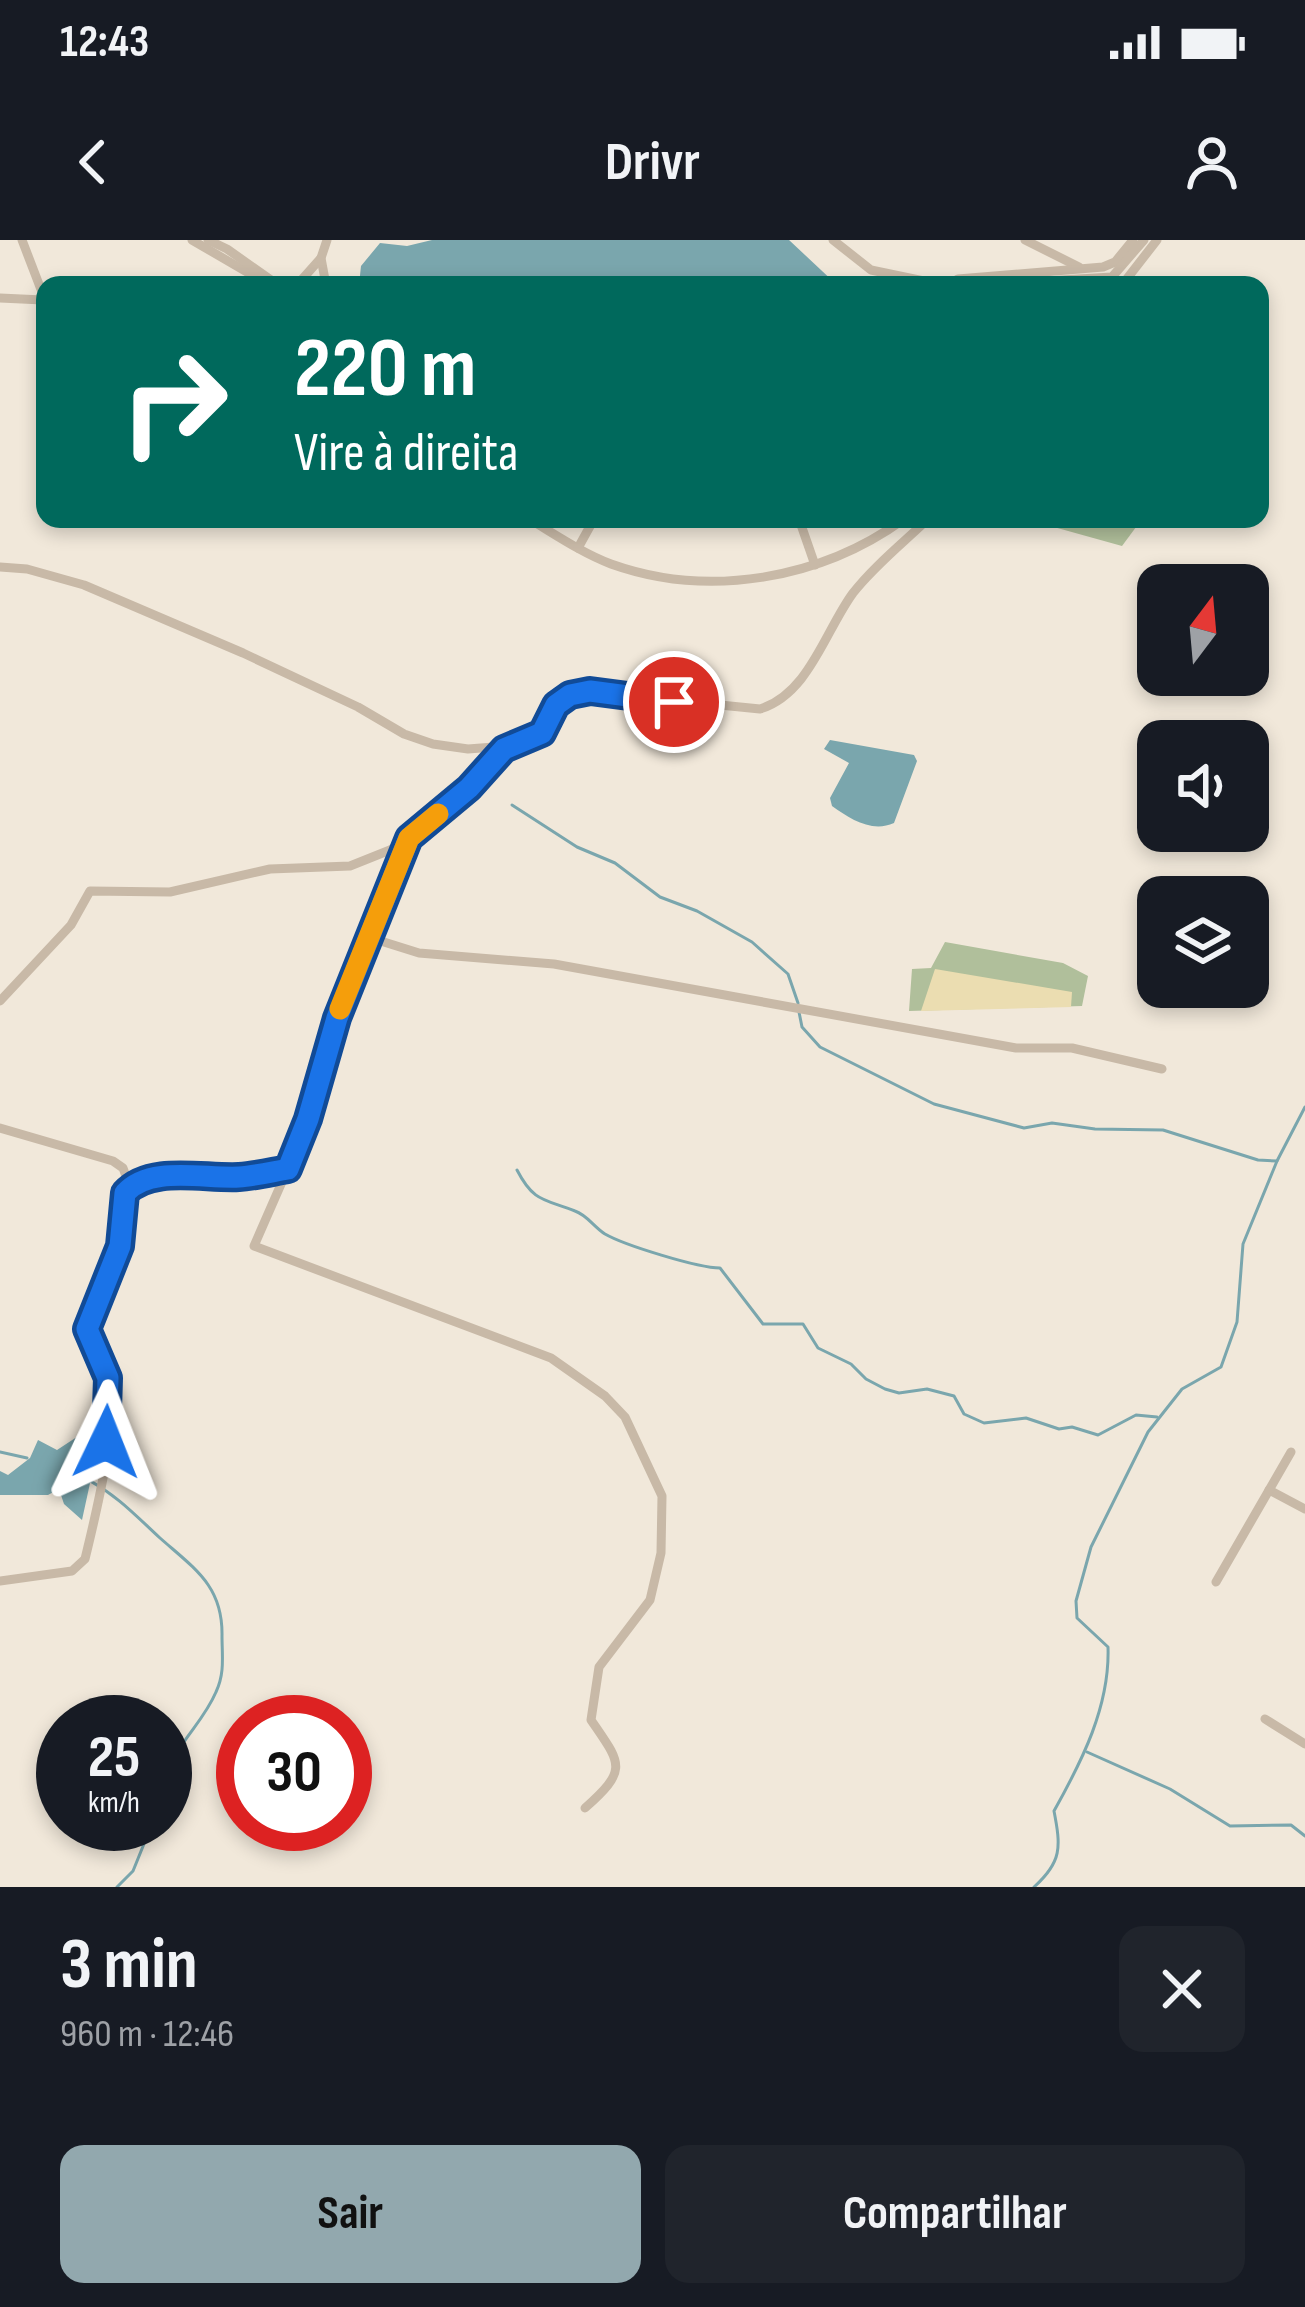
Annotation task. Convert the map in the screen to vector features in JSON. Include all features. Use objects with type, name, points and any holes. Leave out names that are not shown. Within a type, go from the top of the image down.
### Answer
[{"type":"street","points":[[22,240],[36,279]]},
{"type":"street","points":[[192,240],[253,276]]},
{"type":"street","points":[[208,240],[265,276]]},
{"type":"street","points":[[305,276],[321,258],[327,240]]},
{"type":"street","points":[[833,240],[871,269],[903,276]]},
{"type":"street","points":[[1025,240],[1082,268]]},
{"type":"street","points":[[1118,267],[1133,240]]},
{"type":"street","points":[[1107,276],[1144,240]]},
{"type":"street","points":[[1129,276],[1156,240]]},
{"type":"street","points":[[1040,276],[1049,261],[1047,254]]},
{"type":"street","points":[[321,258],[324,276]]},
{"type":"street","points":[[984,276],[1118,267]]},
{"type":"street","points":[[0,298],[36,300]]},
{"type":"street","points":[[544,528],[578,548],[636,571],[709,581],[765,577],[815,565],[861,547],[890,528]]},
{"type":"street","points":[[578,548],[589,528]]},
{"type":"street","points":[[803,528],[815,565]]},
{"type":"street","points":[[0,567],[27,569],[84,585],[243,653],[404,734],[468,749],[504,749],[542,733],[556,705],[580,691],[760,709],[773,705],[800,682],[858,588],[919,528]]},
{"type":"street","points":[[0,1001],[71,925],[90,891],[170,892],[270,868],[350,866],[409,838],[469,788],[504,749]]},
{"type":"street","points":[[409,838],[337,1018],[308,1119],[254,1246],[551,1358],[617,1406],[656,1482],[665,1512],[657,1584],[641,1613],[599,1666],[591,1720],[614,1749],[614,1772],[608,1788],[584,1808]]},
{"type":"street","points":[[368,937],[419,953],[554,964],[1016,1048],[1088,1050],[1162,1069]]},
{"type":"street","points":[[0,1128],[113,1162],[123,1168],[130,1187]]},
{"type":"street","points":[[0,1581],[72,1571],[85,1559],[110,1397],[105,1366],[87,1329],[120,1246],[122,1205],[130,1187],[154,1177],[247,1177],[288,1169]]},
{"type":"street","points":[[1216,1582],[1291,1452]]},
{"type":"street","points":[[1269,1490],[1305,1509]]},
{"type":"street","points":[[1265,1719],[1305,1744]]},
{"type":"green space","points":[[1057,528],[1135,528],[1122,546]]},
{"type":"green space","points":[[945,942],[1063,963],[1088,976],[1082,1006],[909,1011],[912,969],[931,968]]},
{"type":"sand","points":[[935,969],[1072,992],[1071,1007],[921,1011]]},
{"type":"water","points":[[432,240],[789,240],[827,276],[360,276],[361,266],[380,243],[407,246]]},
{"type":"water","points":[[830,740],[914,755],[917,761],[894,823],[869,825],[832,806],[830,798],[849,763],[824,749]]},
{"type":"water","points":[[86,1431],[93,1435],[97,1451],[82,1520],[64,1504],[59,1489],[48,1495],[0,1495],[0,1471],[8,1475],[30,1458],[38,1440],[57,1450]]},
{"type":"waterway","points":[[512,805],[577,847],[615,863],[660,897],[697,911],[752,942],[788,974],[798,1003]]},
{"type":"waterway","points":[[799,1012],[802,1027],[820,1047],[934,1104],[1024,1128],[1052,1123],[1163,1130],[1258,1160],[1277,1161]]},
{"type":"waterway","points":[[1034,1887],[1054,1861],[1058,1844],[1054,1811],[1084,1753],[1104,1690],[1108,1647],[1077,1618],[1076,1601],[1091,1547],[1148,1432],[1182,1389],[1221,1367],[1237,1322],[1243,1244],[1305,1107]]},
{"type":"waterway","points":[[517,1170],[535,1194],[579,1213],[614,1239],[720,1268],[763,1324],[803,1324],[818,1348],[885,1389],[899,1393],[927,1389],[954,1396],[964,1414],[984,1423],[1026,1418],[1098,1435],[1136,1415],[1157,1417]]},
{"type":"waterway","points":[[0,1452],[27,1458]]},
{"type":"waterway","points":[[87,1479],[126,1506],[195,1569],[218,1604],[222,1671],[210,1704],[192,1732]]},
{"type":"waterway","points":[[1087,1752],[1170,1789],[1230,1826],[1291,1825],[1305,1836]]},
{"type":"waterway","points":[[117,1887],[133,1871],[141,1851]]},
{"type":"slow traffic","points":[[340,1009],[409,838],[438,814]]},
{"type":"route","points":[[106,1442],[108,1378],[87,1329],[120,1246],[125,1193],[154,1177],[247,1177],[288,1169],[337,1018],[409,838],[469,788],[504,749],[542,733],[556,705],[570,695],[590,691],[674,702]]}]
